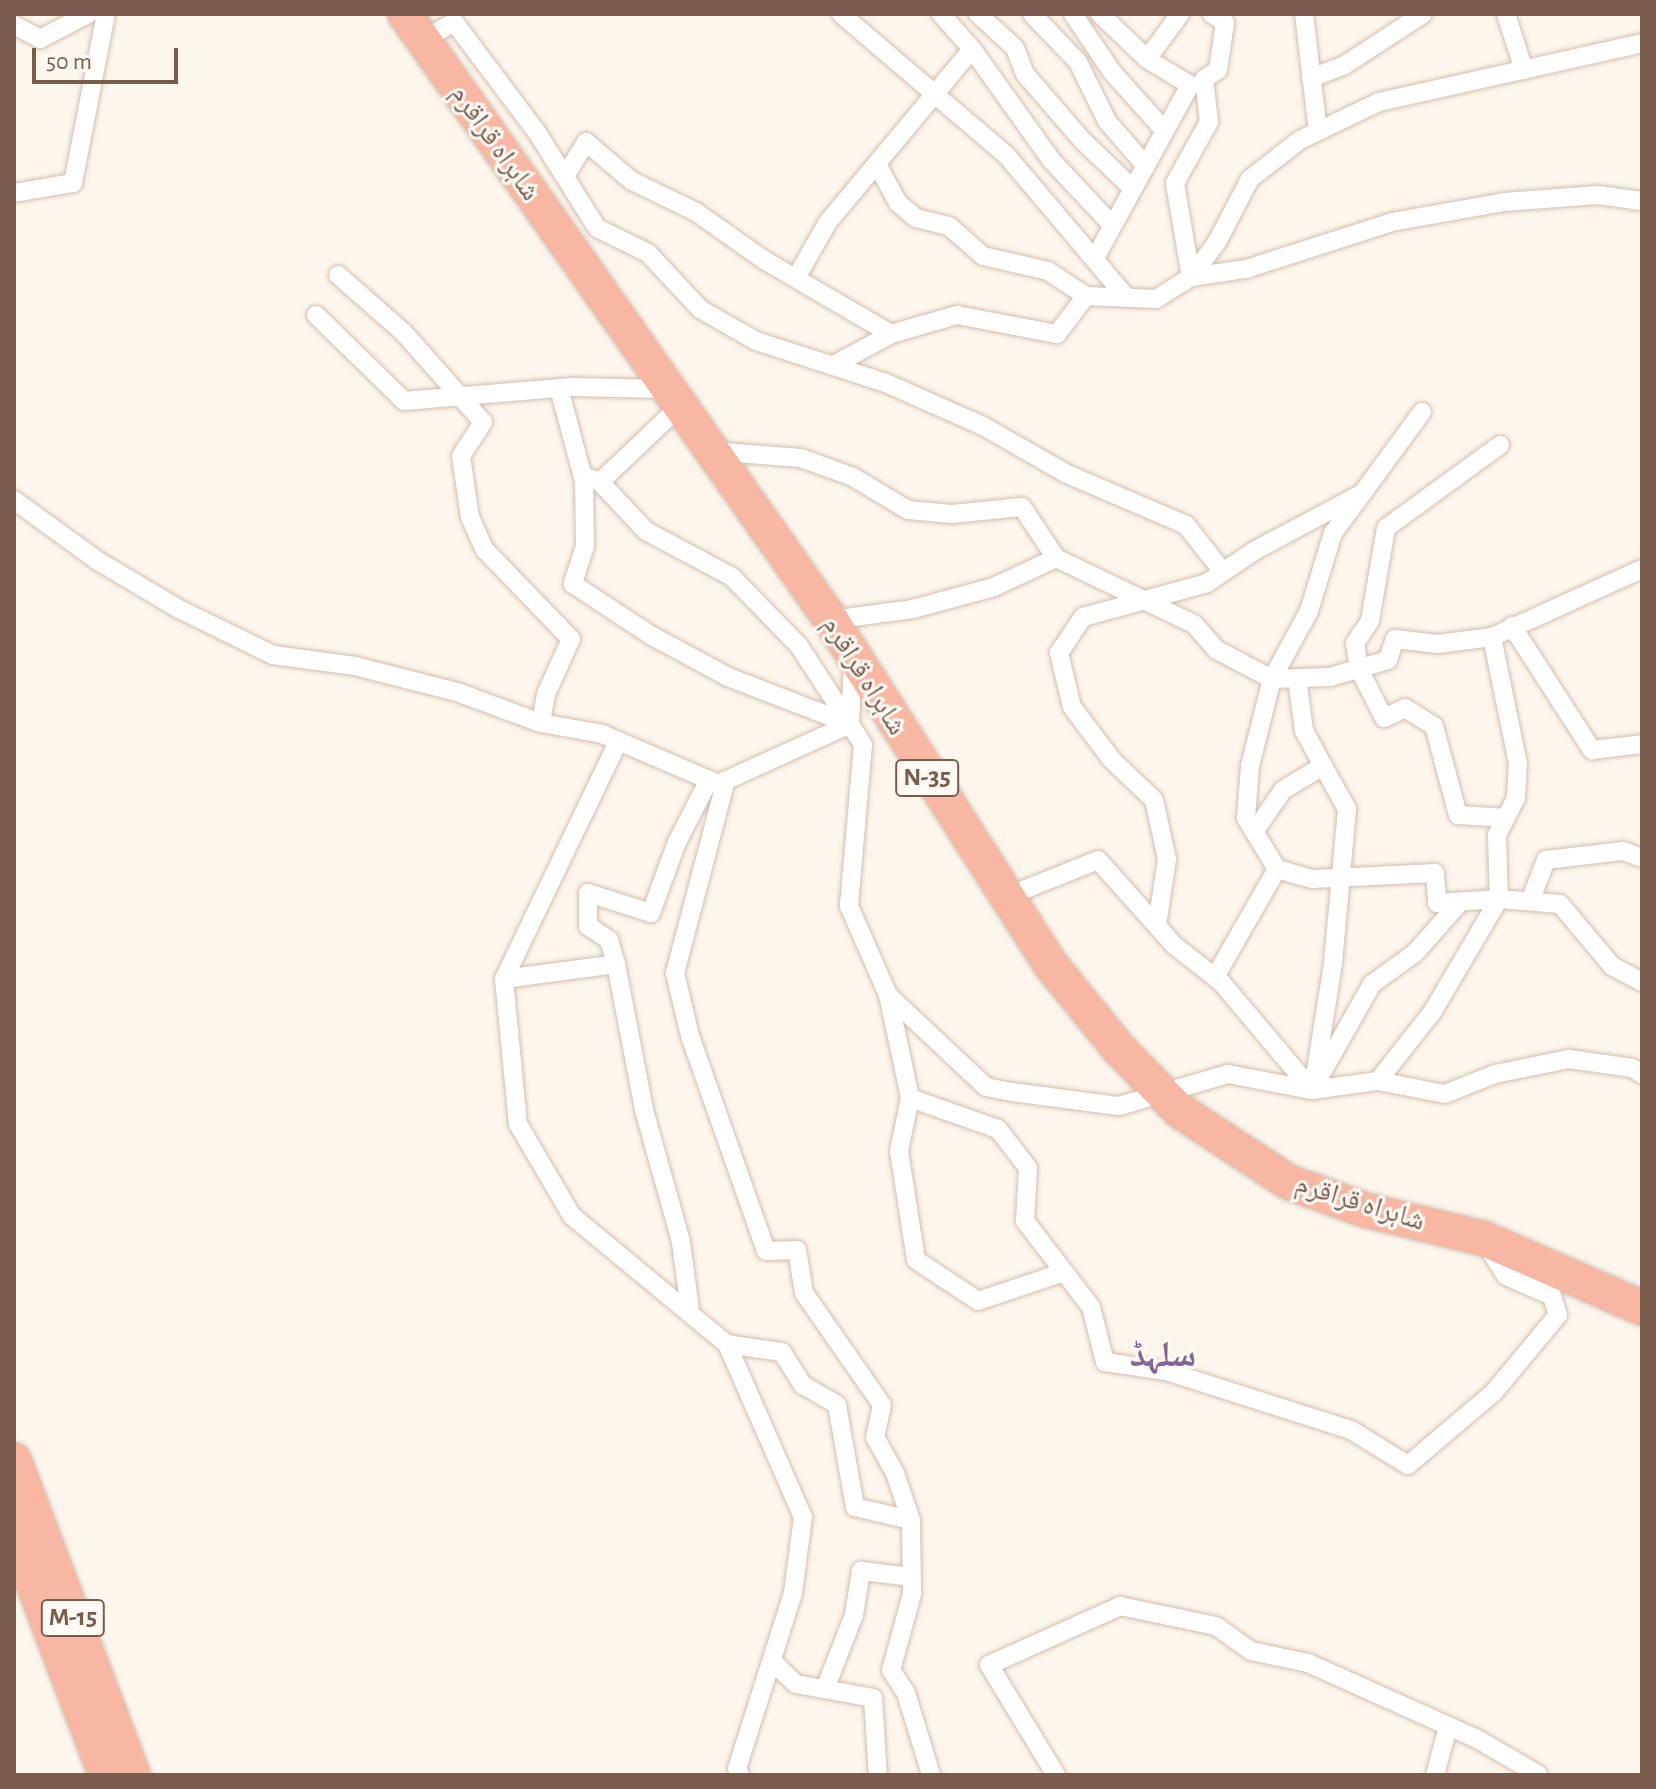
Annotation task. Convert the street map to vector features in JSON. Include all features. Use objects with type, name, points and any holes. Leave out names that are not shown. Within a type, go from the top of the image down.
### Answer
[{"type":"highway","name":"شاہراہ قراقرم","points":[[414,27],[831,620],[1050,964],[1180,1111],[1288,1182],[1365,1210],[1482,1238],[1642,1308]]},
{"type":"highway","name":"M-15","points":[[14,1460],[133,1775]]},
{"type":"highway","name":"M-15","points":[[14,1533],[106,1775]]},
{"type":"street","points":[[14,25],[40,39],[88,14]]},
{"type":"street","points":[[14,193],[73,183],[106,14]]},
{"type":"street","points":[[841,14],[1007,156],[1127,298]]},
{"type":"street","points":[[941,14],[972,49],[1052,161],[1112,225]]},
{"type":"street","points":[[978,14],[1015,48],[1025,74],[1083,141],[1132,188]]},
{"type":"street","points":[[1032,14],[1078,62],[1107,121],[1144,164]]},
{"type":"street","points":[[1073,14],[1112,72],[1164,130]]},
{"type":"street","points":[[1095,258],[1190,85],[1147,59],[1100,14]]},
{"type":"street","points":[[1147,59],[1180,14]]},
{"type":"street","points":[[1191,277],[1175,183],[1209,122],[1204,79],[1218,70],[1225,23],[1212,14]]},
{"type":"street","points":[[1304,14],[1318,131]]},
{"type":"street","points":[[1311,78],[1343,66],[1423,14]]},
{"type":"street","points":[[1506,14],[1524,70]]},
{"type":"street","points":[[414,27],[454,22],[565,176],[597,228],[648,253],[700,309],[756,341],[834,365],[983,426],[1067,474],[1186,525],[1223,572]]},
{"type":"street","points":[[877,164],[898,203],[916,218],[949,226],[983,256],[1048,271],[1086,296],[1156,299],[1191,277],[1217,242],[1250,179],[1318,131],[1379,102],[1642,43]]},
{"type":"street","points":[[796,278],[828,222],[972,49]]},
{"type":"street","points":[[565,176],[586,142],[632,181],[696,212],[796,278],[891,334]]},
{"type":"street","points":[[1191,277],[1246,269],[1392,222],[1504,202],[1598,195],[1642,201]]},
{"type":"street","points":[[338,275],[403,332],[483,422],[461,456],[470,517],[485,550],[571,639],[546,694],[541,723]]},
{"type":"street","points":[[834,365],[891,334],[957,315],[1057,334],[1086,296]]},
{"type":"street","points":[[316,315],[404,401],[559,388],[673,398]]},
{"type":"street","points":[[559,388],[591,479],[585,546],[573,584],[652,636],[728,677],[850,724]]},
{"type":"street","points":[[591,479],[673,398]]},
{"type":"street","points":[[1422,412],[1333,533],[1309,611],[1272,679],[1250,766],[1246,818],[1277,869],[1312,879],[1435,873],[1437,903],[1499,899],[1560,904],[1612,966],[1642,982]]},
{"type":"street","points":[[1500,445],[1386,528],[1370,621],[1355,643],[1359,669],[1384,718],[1405,708],[1434,726],[1458,815],[1506,818]]},
{"type":"street","points":[[711,451],[801,458],[853,477],[908,510],[952,514],[1022,507],[1056,558],[1194,624],[1217,650],[1272,679],[1359,669],[1388,660],[1395,639],[1438,644],[1492,637],[1642,569]]},
{"type":"street","points":[[591,479],[646,531],[732,577],[799,646],[863,745],[849,906],[888,995],[910,1098],[899,1151],[916,1260],[978,1301],[1064,1272]]},
{"type":"street","points":[[1157,925],[1167,859],[1154,800],[1112,760],[1072,707],[1059,653],[1083,617],[1207,583],[1364,492]]},
{"type":"street","points":[[14,500],[98,561],[179,609],[273,655],[355,666],[442,688],[541,723],[602,734],[718,780]]},
{"type":"street","points":[[831,620],[913,609],[994,587],[1056,558]]},
{"type":"street","points":[[1512,626],[1592,750],[1642,744]]},
{"type":"street","points":[[1378,1081],[1433,1011],[1499,899],[1497,835],[1516,798],[1518,764],[1492,637]]},
{"type":"street","points":[[850,724],[853,656]]},
{"type":"street","points":[[1297,678],[1304,731],[1347,809],[1341,878],[1312,1090]]},
{"type":"street","points":[[690,1310],[681,1242],[644,1110],[616,964],[609,940],[588,926],[588,893],[651,913],[677,842],[718,780],[850,724]]},
{"type":"street","points":[[618,742],[504,979],[518,1124],[572,1216],[690,1310],[727,1344],[803,1517],[793,1593],[737,1768],[740,1775]]},
{"type":"street","points":[[1254,832],[1283,790],[1323,766]]},
{"type":"street","points":[[718,780],[675,973],[690,1036],[766,1251],[797,1250],[804,1293],[882,1405],[875,1437],[895,1473],[911,1520],[911,1577],[891,1670],[906,1693],[931,1775]]},
{"type":"street","points":[[1530,901],[1546,860],[1623,851],[1642,858]]},
{"type":"street","points":[[1006,897],[1098,860],[1157,925],[1215,977],[1312,1090]]},
{"type":"street","points":[[1215,977],[1277,869]]},
{"type":"street","points":[[1312,1090],[1372,984],[1415,953],[1461,901]]},
{"type":"street","points":[[504,979],[616,964]]},
{"type":"street","points":[[888,995],[986,1087],[1119,1106],[1228,1074],[1312,1090],[1378,1081],[1445,1094],[1495,1074],[1569,1059],[1632,1068],[1642,1074]]},
{"type":"street","points":[[910,1098],[998,1129],[1028,1168],[1025,1221],[1091,1307],[1105,1362],[1166,1371],[1351,1430],[1408,1465],[1494,1392],[1558,1315],[1552,1296],[1506,1276],[1482,1238]]},
{"type":"street","points":[[727,1344],[782,1352],[803,1385],[837,1405],[855,1507],[911,1520]]},
{"type":"street","points":[[825,1689],[854,1615],[861,1571],[911,1577]]},
{"type":"street","points":[[1056,1775],[989,1665],[1120,1606],[1216,1626],[1251,1651],[1308,1663],[1448,1727],[1539,1775]]},
{"type":"street","points":[[772,1661],[796,1684],[873,1698],[878,1775]]},
{"type":"street","points":[[1435,1775],[1448,1727]]},
{"type":"district","name":"سلہڈ","points":[[1163,1356]]}]
